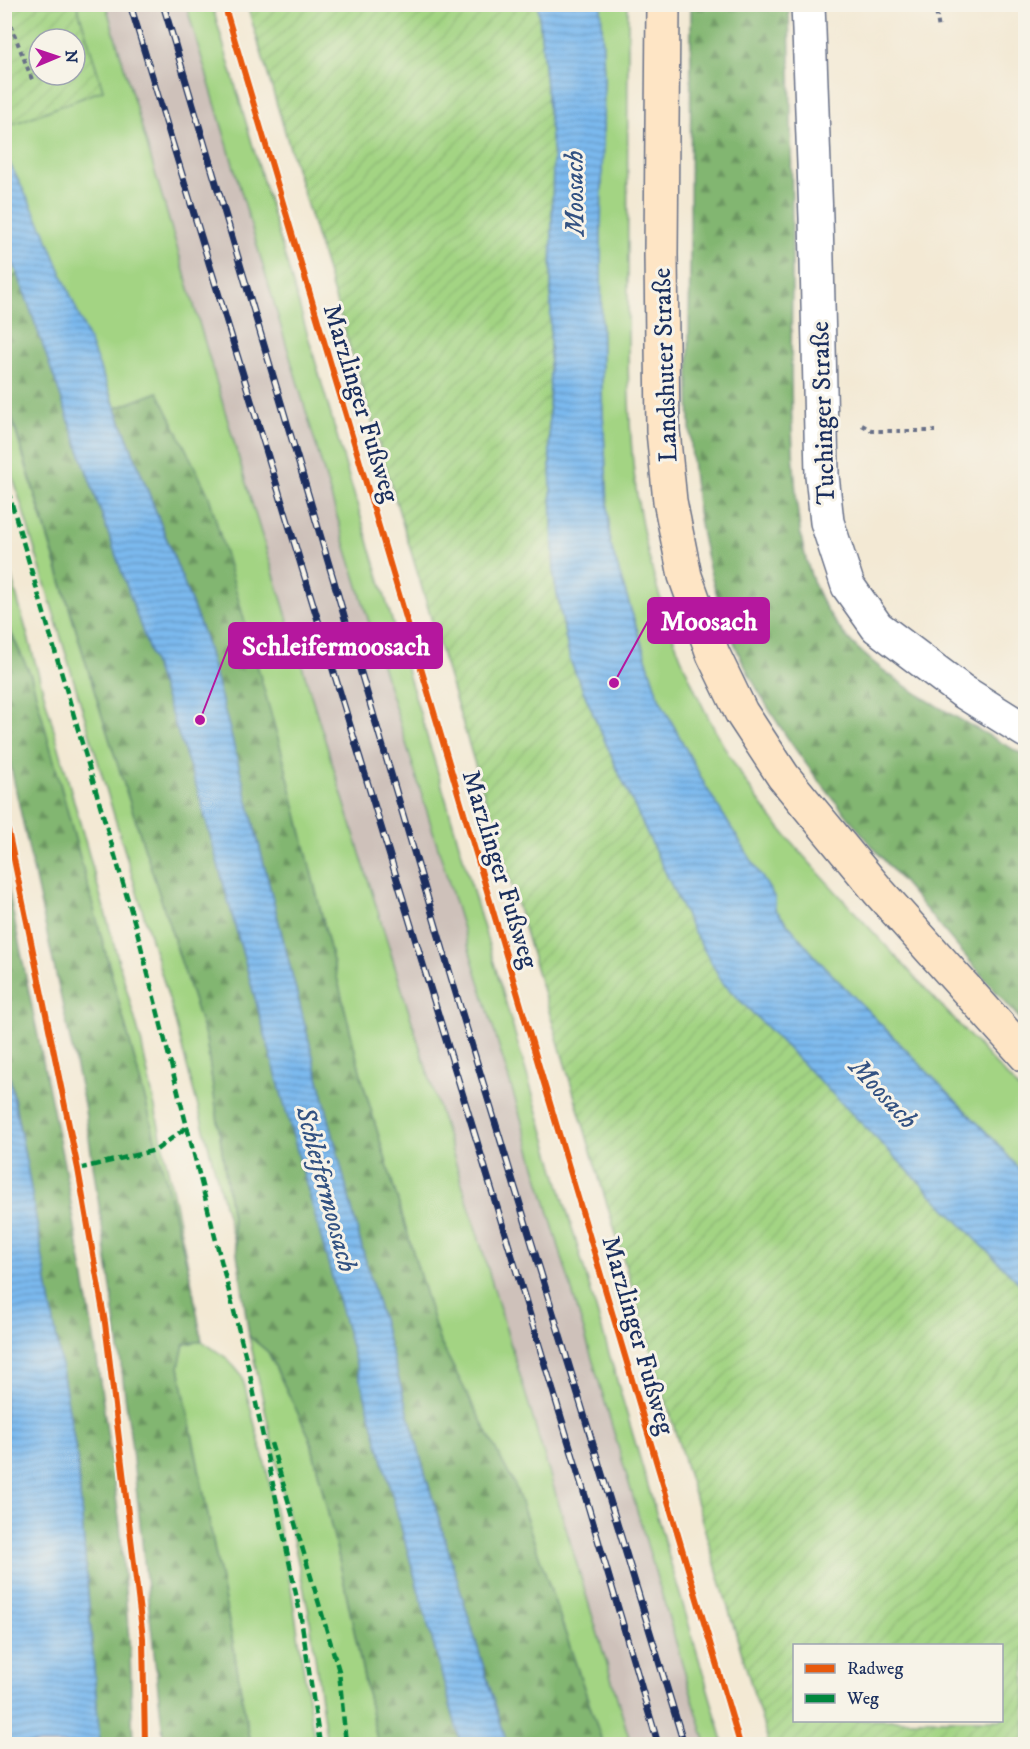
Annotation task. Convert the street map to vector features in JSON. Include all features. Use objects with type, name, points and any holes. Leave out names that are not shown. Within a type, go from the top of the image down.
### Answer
[{"type":"main road","name":"Landshuter Straße","points":[[663,4],[661,254],[663,431],[670,501],[685,576],[713,654],[741,712],[783,776],[879,892],[1026,1056]]},
{"type":"street","name":"Tuchinger Straße","points":[[808,4],[822,475],[827,522],[848,586],[878,627],[962,691],[1026,731]]},
{"type":"path","points":[[935,4],[939,30]]},
{"type":"path","points":[[4,8],[27,67]]},
{"type":"path","points":[[873,431],[935,432]]},
{"type":"shaded area","points":[[106,5],[186,5],[346,547],[522,1122],[706,1744],[631,1744],[472,1216],[254,510]]},
{"type":"green space","points":[[5,4],[77,5],[84,27],[27,27],[27,87],[87,87],[87,38],[103,90],[5,127]]},
{"type":"green space","points":[[77,5],[106,5],[254,510],[472,1216],[631,1744],[603,1744],[516,1488],[439,1340],[363,1083],[281,749],[158,393],[116,408],[44,231],[5,154],[5,127],[103,90],[87,38],[87,27],[84,27]]},
{"type":"green space","points":[[186,5],[212,5],[348,474],[724,1744],[706,1744],[522,1122],[346,547]]},
{"type":"green space","points":[[247,5],[538,5],[553,157],[549,430],[554,578],[570,660],[617,769],[691,927],[723,983],[1025,1289],[1025,1744],[769,1744]]},
{"type":"green space","points":[[601,5],[628,5],[630,429],[644,536],[666,617],[698,696],[717,734],[751,790],[813,867],[1025,1096],[1025,1176],[996,1142],[819,961],[775,909],[658,696],[610,543],[602,395],[601,231],[604,78]]},
{"type":"green space","points":[[691,5],[789,5],[792,414],[797,508],[804,549],[816,588],[825,606],[854,645],[898,681],[924,698],[1025,756],[1025,1025],[868,841],[807,765],[754,683],[739,654],[720,607],[707,559],[692,463],[689,365]]},
{"type":"green space","points":[[4,246],[18,274],[5,282],[4,282]]},
{"type":"green space","points":[[18,274],[197,788],[461,1744],[378,1744],[339,1559],[310,1438],[268,1352],[249,1336],[206,1039],[102,716],[5,394],[4,282]]},
{"type":"green space","points":[[158,392],[209,496],[281,749],[363,1083],[439,1340],[516,1488],[603,1744],[507,1744],[427,1480],[359,1237],[204,635],[116,408]]},
{"type":"green space","points":[[4,394],[102,716],[206,1039],[236,1249],[171,1006],[5,450]]},
{"type":"green space","points":[[4,551],[141,1041],[191,1280],[144,1095],[31,676],[5,619]]},
{"type":"green space","points":[[4,619],[31,676],[144,1095],[191,1280],[202,1341],[184,1344],[179,1367],[232,1638],[250,1744],[164,1744],[131,1441],[84,1104],[5,740]]},
{"type":"green space","points":[[4,869],[65,1169],[94,1338],[120,1525],[130,1653],[133,1744],[100,1744],[77,1457],[5,1049]]},
{"type":"green space","points":[[249,1336],[268,1352],[310,1438],[339,1559],[378,1744],[327,1744],[309,1613]]},
{"type":"green space","points":[[202,1341],[228,1359],[242,1376],[267,1471],[291,1588],[315,1744],[250,1744],[232,1638],[179,1367],[184,1344]]},
{"type":"water","points":[[538,5],[601,5],[604,78],[601,231],[602,395],[610,543],[658,696],[706,787],[775,898],[775,909],[819,961],[996,1142],[1025,1176],[1025,1289],[723,983],[691,927],[617,769],[570,660],[554,578],[549,430],[553,157]]},
{"type":"water","points":[[5,154],[44,231],[85,330],[204,635],[359,1237],[427,1480],[507,1744],[461,1744],[197,788],[18,274],[5,246]]},
{"type":"water","points":[[4,1049],[28,1172],[77,1457],[100,1744],[5,1744]]},
{"type":"railway","points":[[130,4],[586,1499],[658,1744]]},
{"type":"railway","points":[[163,4],[454,987],[684,1744]]},
{"type":"marked path","points":[[4,477],[137,931],[249,1370],[301,1618],[320,1744]]},
{"type":"marked path","points":[[78,1169],[156,1150],[187,1127]]},
{"type":"marked path","points":[[271,1443],[339,1671],[346,1744]]},
{"type":"cycle path","name":"Marzlinger Fußweg","points":[[224,4],[740,1744]]},
{"type":"cycle path","points":[[4,811],[78,1169],[105,1323],[143,1638],[145,1744]]},
{"type":"place","name":"Moosach","points":[[614,683]]},
{"type":"place","name":"Schleifermoosach","points":[[200,720]]}]
